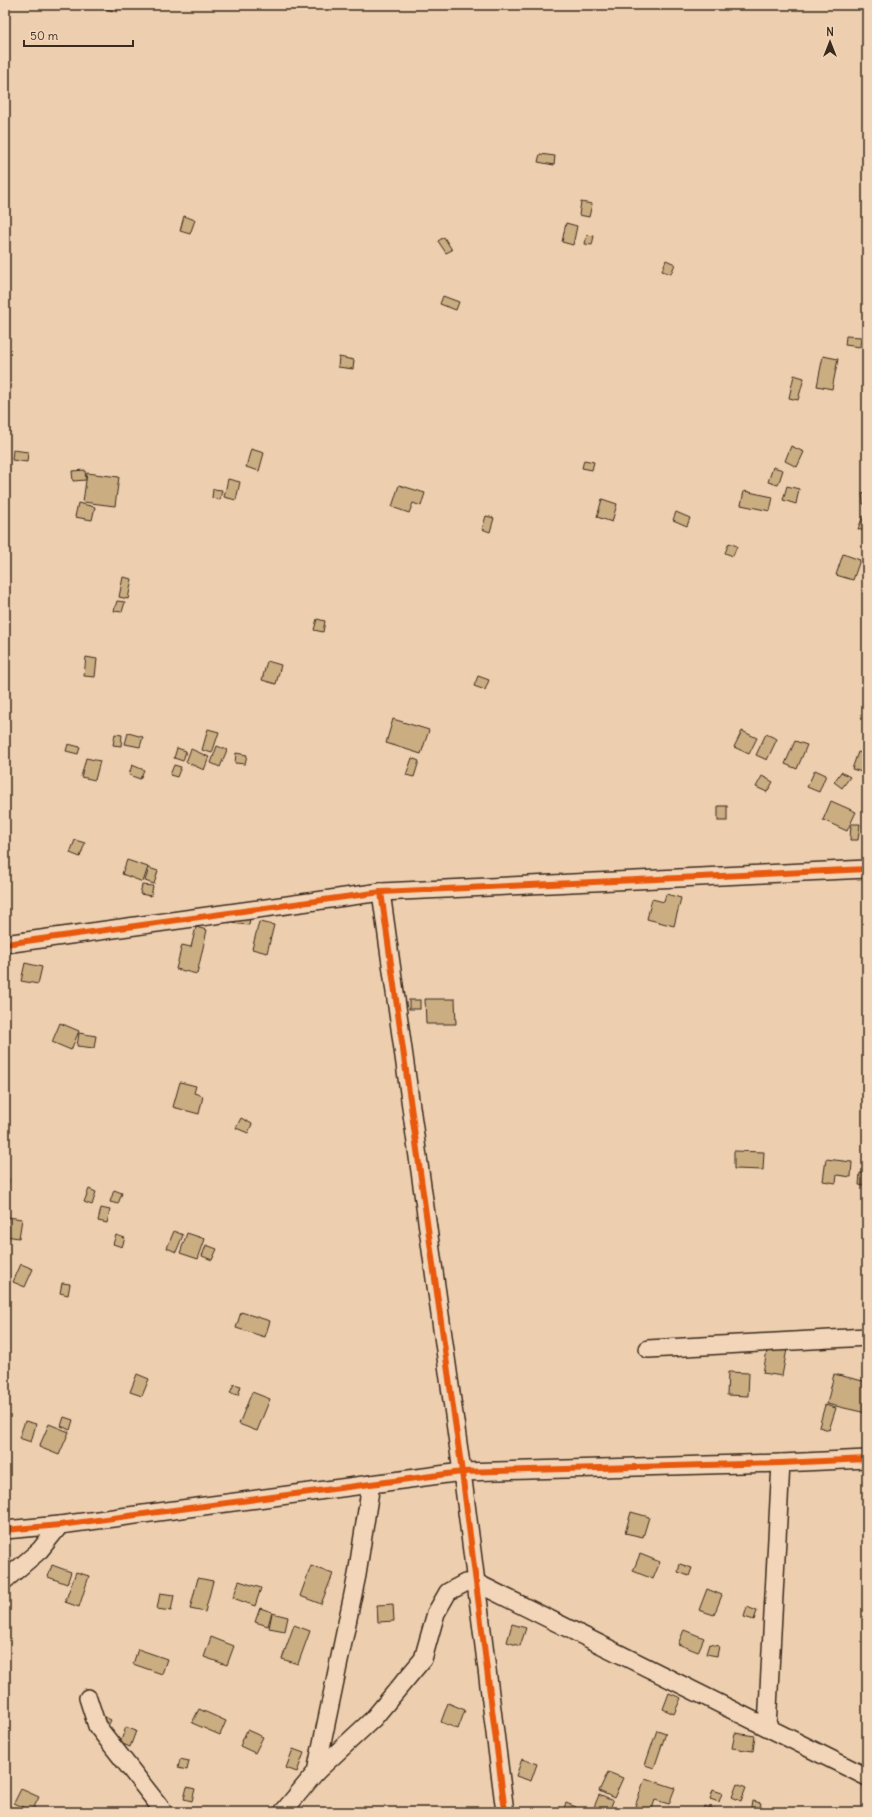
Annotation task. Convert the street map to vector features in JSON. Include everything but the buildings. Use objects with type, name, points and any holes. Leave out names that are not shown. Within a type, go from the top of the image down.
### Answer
[{"type":"street","points":[[5,944],[381,892],[867,869]]},
{"type":"street","points":[[381,892],[462,1472],[505,1812]]},
{"type":"street","points":[[648,1349],[867,1337]]},
{"type":"street","points":[[5,1530],[60,1525],[462,1472],[781,1463],[867,1459]]},
{"type":"street","points":[[767,1727],[781,1463]]},
{"type":"street","points":[[316,1772],[357,1575],[370,1484]]},
{"type":"street","points":[[5,1580],[40,1550],[60,1525]]},
{"type":"street","points":[[283,1812],[316,1772],[373,1719],[423,1659],[436,1613],[448,1592],[465,1583],[475,1582],[867,1777]]},
{"type":"street","points":[[88,1698],[97,1726],[164,1812]]},
{"type":"cycle path","points":[[5,944],[381,892],[867,869]]},
{"type":"cycle path","points":[[381,892],[462,1472],[505,1812]]},
{"type":"cycle path","points":[[5,1530],[60,1525],[462,1472],[781,1463],[867,1459]]}]
